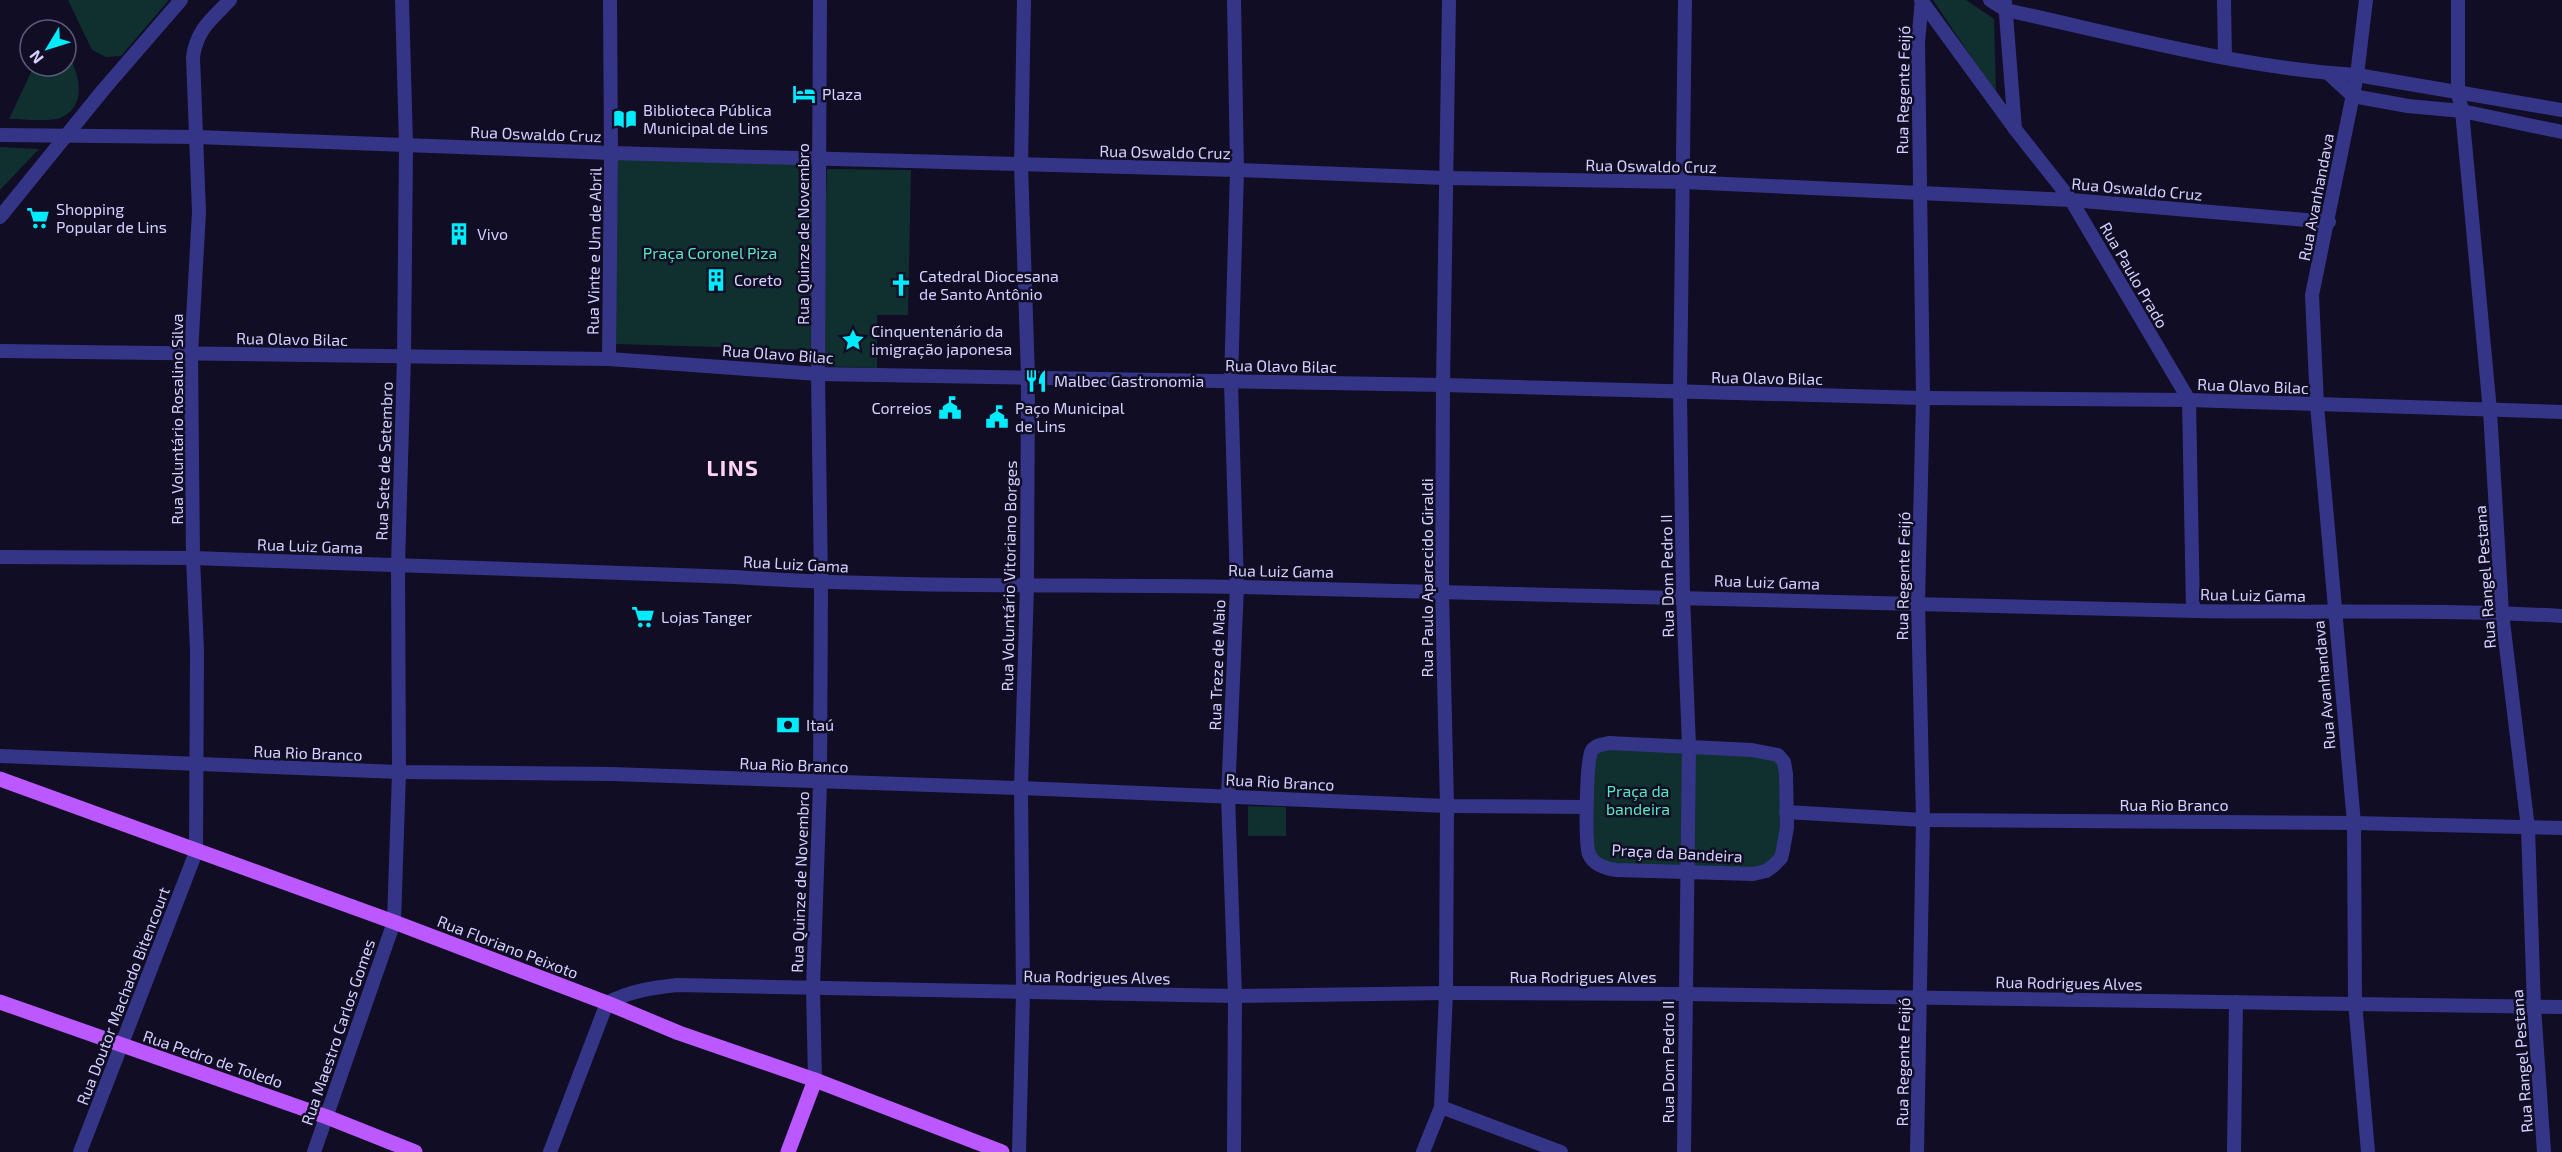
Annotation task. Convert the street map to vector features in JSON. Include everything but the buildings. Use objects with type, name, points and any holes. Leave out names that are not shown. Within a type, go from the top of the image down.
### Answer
[{"type":"main road","name":"Rua Floriano Peixoto","points":[[0,779],[394,922],[607,1003],[679,1033],[815,1080],[1002,1152]]},
{"type":"main road","name":"Rua Pedro de Toledo","points":[[0,1002],[122,1047],[327,1117],[415,1152]]},
{"type":"main road","points":[[788,1152],[815,1080]]},
{"type":"street","points":[[0,217],[181,0]]},
{"type":"street","name":"Rua Voluntário Rosalino Silva","points":[[196,852],[197,651],[193,558],[190,354],[199,212],[193,57],[195,42],[200,31],[230,0]]},
{"type":"street","name":"Rua Sete de Setembro","points":[[394,922],[399,772],[398,566],[404,357],[406,145],[402,0]]},
{"type":"street","name":"Rua Vinte e Um de Abril","points":[[609,359],[610,0]]},
{"type":"street","name":"Rua Quinze de Novembro","points":[[815,1080],[813,988],[820,783],[821,583],[818,374],[820,0]]},
{"type":"street","name":"Rua Voluntário Vitoriano Borges","points":[[1019,1152],[1023,993],[1021,788],[1027,585],[1028,377],[1021,165],[1024,0]]},
{"type":"street","name":"Rua Treze de Maio","points":[[1234,0],[1237,170],[1231,382],[1237,586],[1228,796],[1234,996],[1234,1152]]},
{"type":"street","name":"Rua Paulo Aparecido Giraldi","points":[[1424,1152],[1441,1107],[1446,993],[1447,807],[1442,591],[1449,0]]},
{"type":"street","name":"Rua Dom Pedro II","points":[[1684,1152],[1689,746],[1683,596],[1680,393],[1685,0]]},
{"type":"street","name":"Rua Paulo Prado","points":[[1922,0],[2015,129],[2072,200],[2189,400],[2193,611]]},
{"type":"street","name":"Rua Regente Feijó","points":[[1917,1152],[1923,820],[1918,602],[1923,398],[1918,191],[1918,42],[1922,0]]},
{"type":"street","points":[[1990,0],[2225,57],[2328,73],[2357,75],[2562,110]]},
{"type":"street","points":[[2224,0],[2225,57]]},
{"type":"street","name":"Rua Avanhandava","points":[[2366,0],[2357,75],[2329,222],[2312,295],[2317,405],[2354,823],[2355,1002],[2368,1152]]},
{"type":"street","name":"Rua Rangel Pestana","points":[[2458,0],[2458,93],[2462,111],[2490,411],[2502,613],[2528,828],[2534,1007],[2544,1152]]},
{"type":"street","points":[[2006,5],[2015,129]]},
{"type":"street","points":[[2328,73],[2353,96],[2408,106],[2462,111],[2562,132]]},
{"type":"street","name":"Rua Oswaldo Cruz","points":[[0,135],[197,137],[611,153],[820,157],[1446,178],[1684,182],[1918,191],[2072,200],[2329,222]]},
{"type":"street","name":"Rua Olavo Bilac","points":[[0,351],[609,359],[818,374],[1443,385],[1923,398],[2189,400],[2562,412]]},
{"type":"street","name":"Rua Luiz Gama","points":[[0,557],[193,558],[821,583],[1237,586],[1918,602],[2193,611],[2502,613],[2562,616]]},
{"type":"street","name":"Praça da Bandeira","points":[[1609,743],[1689,746],[1767,751],[1778,755],[1784,762],[1786,812],[1785,839],[1781,858],[1766,871],[1753,874],[1617,870],[1594,862],[1589,854],[1587,807],[1592,751],[1599,745],[1609,743]]},
{"type":"street","name":"Rua Rio Branco","points":[[0,756],[197,766],[399,772],[612,774],[820,783],[1021,788],[1447,807],[1587,807]]},
{"type":"street","name":"Rua Rio Branco","points":[[1786,812],[1923,820],[2354,823],[2562,828]]},
{"type":"street","name":"Rua Doutor Machado Bitencourt","points":[[80,1152],[196,852]]},
{"type":"street","name":"Rua Maestro Carlos Gomes","points":[[314,1152],[394,922]]},
{"type":"street","name":"Rua Rodrigues Alves","points":[[607,1003],[644,988],[677,985],[1234,996],[1446,993],[1685,994],[2355,1002],[2562,1007]]},
{"type":"street","points":[[2234,1152],[2236,1002]]},
{"type":"street","points":[[550,1152],[607,1003]]},
{"type":"street","points":[[1441,1107],[1561,1152]]},
{"type":"green space","points":[[68,0],[169,0],[121,56],[106,57],[92,50]]},
{"type":"green space","points":[[1933,0],[1966,0],[1994,19],[1996,94]]},
{"type":"green space","points":[[28,78],[77,78],[78,96],[76,105],[70,112],[55,119],[9,119]]},
{"type":"green space","points":[[0,147],[39,149],[0,190]]},
{"type":"green space","name":"Praça Coronel Piza","points":[[618,158],[816,162],[812,350],[615,344]]},
{"type":"green space","points":[[827,169],[911,170],[908,315],[877,315],[877,368],[820,366]]},
{"type":"green space","name":"Praça da bandeira","points":[[1599,746],[1686,748],[1686,869],[1618,869],[1595,861],[1590,767]]},
{"type":"green space","name":"Praça da bandeira","points":[[1690,748],[1766,752],[1782,763],[1783,842],[1765,869],[1690,869]]},
{"type":"green space","points":[[1248,806],[1286,807],[1286,836],[1248,836]]},
{"type":"place","name":"Plaza","points":[[804,94]]},
{"type":"place","name":"Biblioteca Pública Municipal de Lins","points":[[625,119]]},
{"type":"place","name":"Shopping Popular de Lins","points":[[38,218]]},
{"type":"place","name":"Vivo","points":[[459,234]]},
{"type":"place","name":"Coreto","points":[[716,280]]},
{"type":"place","name":"Catedral Diocesana de Santo Antônio","points":[[901,285]]},
{"type":"place","name":"Cinquentenário da imigração japonesa","points":[[853,340]]},
{"type":"place","name":"Malbec Gastronomia","points":[[1036,381]]},
{"type":"place","name":"Correios","points":[[950,408]]},
{"type":"place","name":"Paço Municipal de Lins","points":[[997,417]]},
{"type":"place","name":"Lojas Tanger","points":[[643,617]]},
{"type":"place","name":"Itaú","points":[[788,725]]},
{"type":"district","name":"LINS","points":[[733,468]]}]
